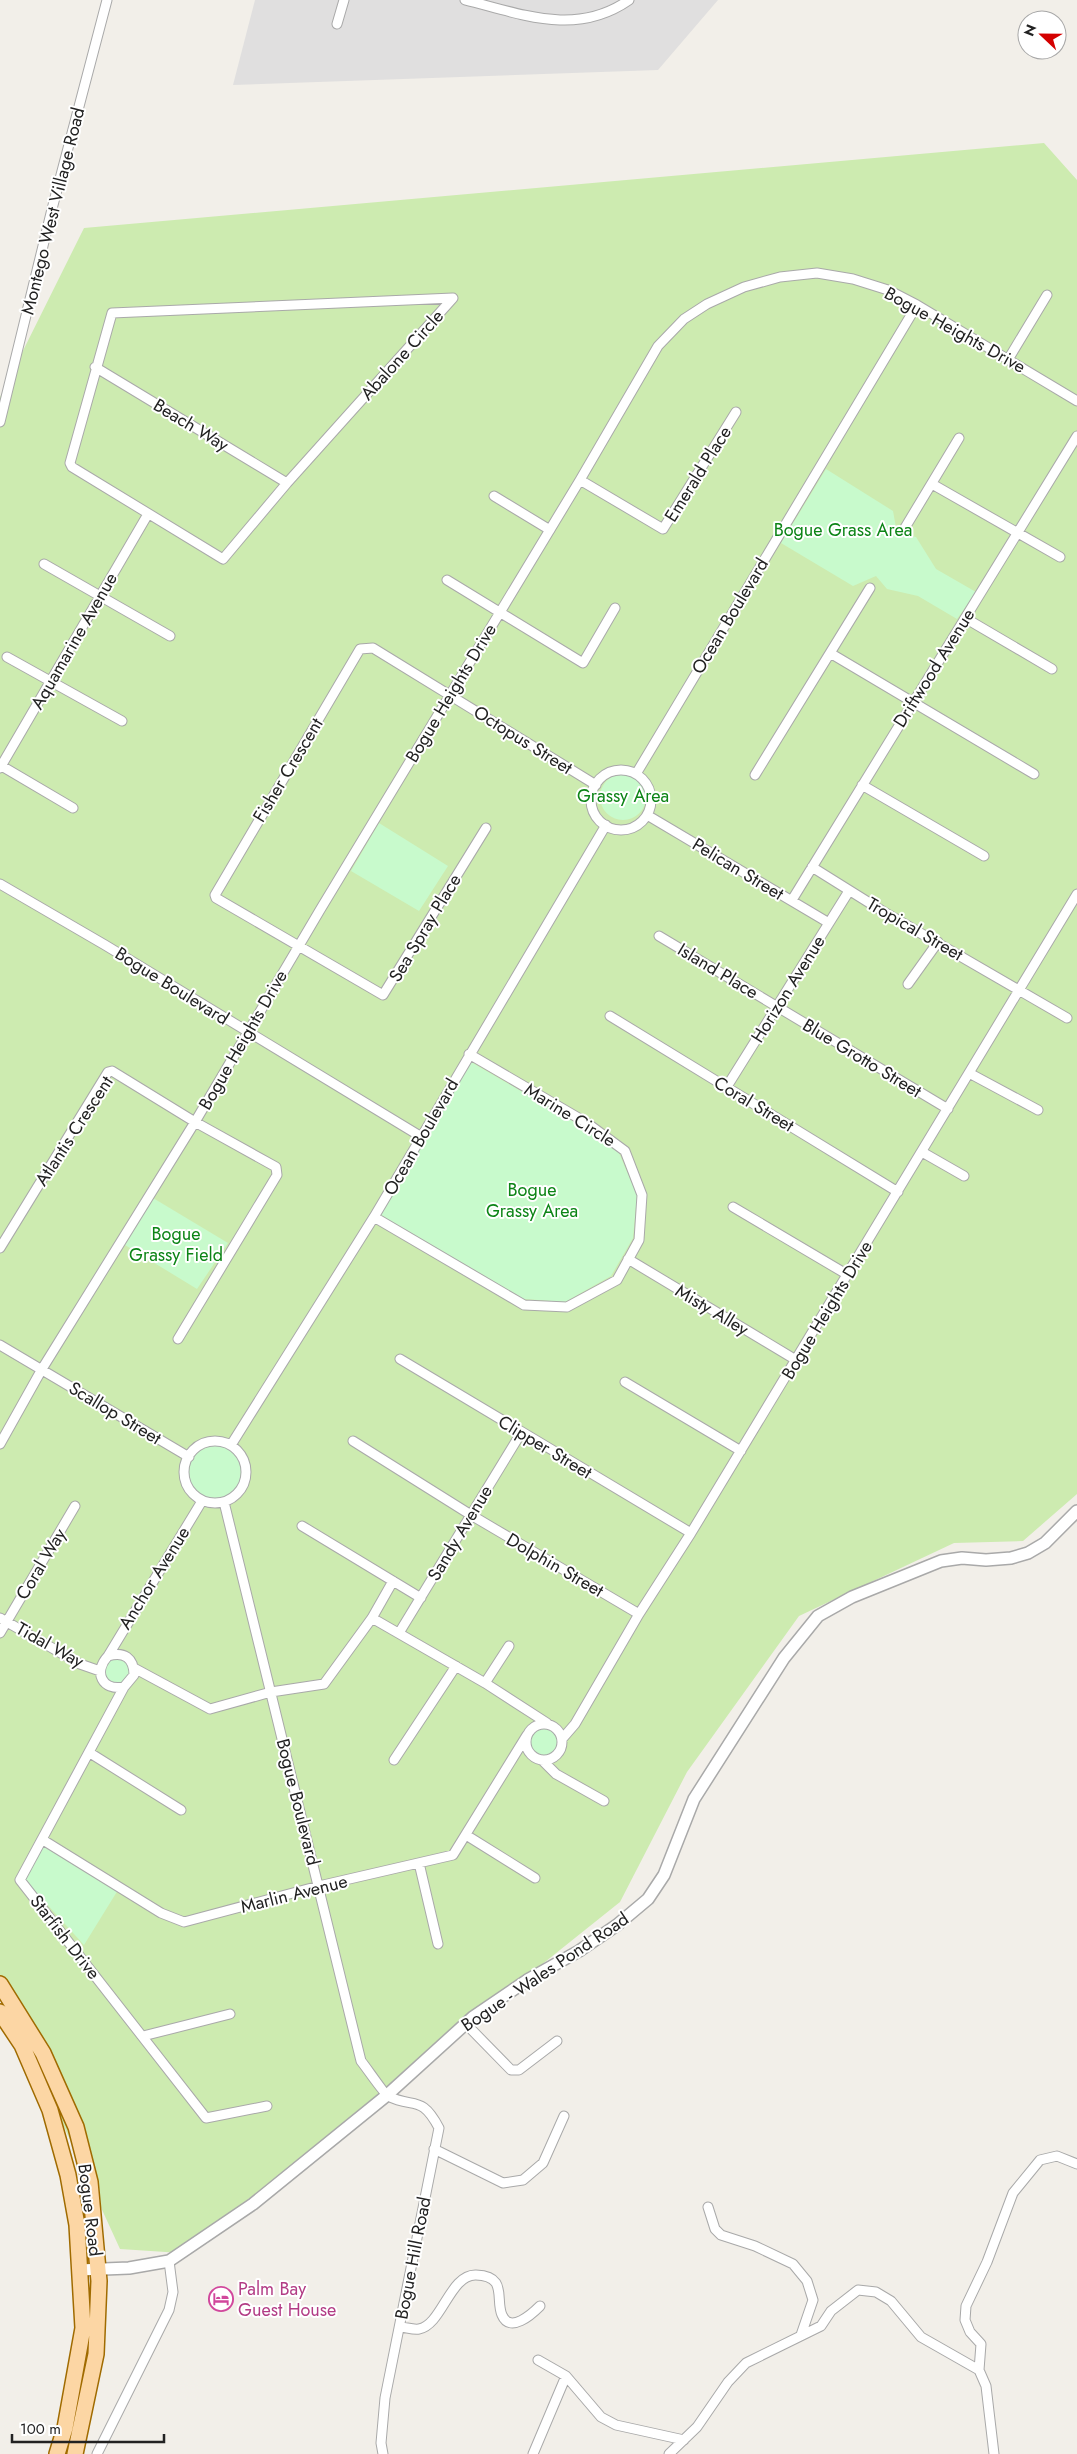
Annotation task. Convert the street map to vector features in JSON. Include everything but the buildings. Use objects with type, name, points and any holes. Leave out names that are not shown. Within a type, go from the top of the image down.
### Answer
[{"type":"main road","name":"Bogue Road","points":[[0,1984],[43,2053],[76,2127],[90,2182],[99,2281],[96,2354],[75,2454]]},
{"type":"main road","name":"Bogue Road","points":[[0,2012],[22,2046],[50,2110],[68,2175],[77,2225],[83,2328],[65,2428],[57,2454]]},
{"type":"street","name":"Montego West Village Road","points":[[0,422],[52,209],[107,0]]},
{"type":"street","points":[[337,24],[344,0]]},
{"type":"street","points":[[465,0],[550,22],[605,14],[630,0]]},
{"type":"street","name":"Bogue Heights Drive","points":[[0,1444],[42,1370],[195,1122],[298,945],[550,530],[658,346],[684,319],[707,304],[744,287],[780,277],[817,273],[853,278],[888,290],[917,305],[1009,358],[1077,401]]},
{"type":"street","points":[[1009,358],[1047,295]]},
{"type":"street","name":"Abalone Circle","points":[[453,298],[287,483],[223,559],[72,467],[70,463],[109,315],[116,311],[453,298]]},
{"type":"street","name":"Ocean Boulevard","points":[[636,774],[917,305]]},
{"type":"street","name":"Beach Way","points":[[95,367],[287,483]]},
{"type":"street","name":"Emerald Place","points":[[580,480],[663,530],[736,412]]},
{"type":"street","name":"Driftwood Avenue","points":[[792,900],[1018,532],[1073,451],[1077,436]]},
{"type":"street","points":[[903,531],[959,438]]},
{"type":"street","points":[[932,484],[1060,557]]},
{"type":"street","points":[[494,496],[550,530]]},
{"type":"street","name":"Aquamarine Avenue","points":[[0,766],[50,683],[99,594],[148,514]]},
{"type":"street","points":[[44,564],[170,636]]},
{"type":"street","points":[[447,580],[583,663],[615,608]]},
{"type":"street","points":[[755,775],[870,588]]},
{"type":"street","points":[[965,618],[1052,669]]},
{"type":"street","name":"Fisher Crescent","points":[[298,945],[216,898],[215,895],[360,649],[373,648],[450,695]]},
{"type":"street","points":[[830,653],[1034,774]]},
{"type":"street","points":[[7,657],[50,683],[122,721]]},
{"type":"street","name":"Octopus Street","points":[[450,695],[596,785]]},
{"type":"street","points":[[0,766],[73,808]]},
{"type":"street","points":[[618,770],[636,774],[649,787],[651,797],[647,815],[633,827],[624,830],[606,825],[594,811],[592,793],[596,785],[609,772],[618,770]]},
{"type":"street","points":[[862,785],[984,856]]},
{"type":"street","name":"Pelican Street","points":[[647,815],[829,923]]},
{"type":"street","name":"Ocean Boulevard","points":[[231,1445],[374,1217],[420,1136],[606,825]]},
{"type":"street","name":"Sea Spray Place","points":[[298,945],[382,994],[486,828]]},
{"type":"street","name":"Tropical Street","points":[[812,867],[1067,1018]]},
{"type":"street","name":"Bogue Boulevard","points":[[0,884],[90,936],[420,1136]]},
{"type":"street","name":"Horizon Avenue","points":[[726,1088],[850,891]]},
{"type":"street","name":"Bogue Heights Drive","points":[[562,1739],[576,1724],[639,1614],[741,1451],[1077,894]]},
{"type":"street","name":"Island Place","points":[[659,936],[777,1006]]},
{"type":"street","points":[[908,984],[938,942]]},
{"type":"street","name":"Blue Grotto Street","points":[[777,1006],[948,1109]]},
{"type":"street","name":"Coral Street","points":[[610,1016],[898,1192]]},
{"type":"street","name":"Marine Circle","points":[[374,1217],[524,1305],[567,1307],[617,1280],[639,1240],[642,1195],[625,1151],[587,1123],[469,1054]]},
{"type":"street","name":"Atlantis Crescent","points":[[0,1248],[110,1071],[195,1122]]},
{"type":"street","points":[[969,1073],[1038,1110]]},
{"type":"street","points":[[178,1339],[278,1171],[276,1167],[195,1122]]},
{"type":"street","points":[[922,1152],[964,1176]]},
{"type":"street","points":[[734,1207],[848,1275]]},
{"type":"street","name":"Misty Alley","points":[[628,1259],[796,1360]]},
{"type":"street","points":[[0,1345],[42,1370]]},
{"type":"street","name":"Clipper Street","points":[[400,1359],[691,1533]]},
{"type":"street","name":"Scallop Street","points":[[42,1370],[189,1457]]},
{"type":"street","points":[[625,1382],[741,1451]]},
{"type":"street","name":"Sandy Avenue","points":[[399,1633],[521,1433]]},
{"type":"street","points":[[212,1441],[231,1445],[244,1461],[246,1471],[240,1491],[233,1498],[224,1502],[209,1503],[202,1501],[194,1495],[186,1482],[185,1466],[189,1457],[203,1444],[212,1441]]},
{"type":"street","name":"Dolphin Street","points":[[353,1441],[471,1516],[639,1614]]},
{"type":"street","name":"Anchor Avenue","points":[[108,1656],[202,1501]]},
{"type":"street","name":"Bogue Boulevard","points":[[224,1502],[361,2061],[386,2096]]},
{"type":"street","name":"Coral Way","points":[[0,1633],[3,1620],[75,1506]]},
{"type":"street","name":"Bogue - Wales Pond Road","points":[[79,2270],[129,2268],[169,2261],[253,2204],[386,2096],[466,2024],[530,1979],[610,1931],[648,1899],[664,1875],[694,1799],[784,1658],[818,1616],[852,1597],[941,1562],[962,1558],[986,1560],[1011,1558],[1028,1553],[1045,1543],[1077,1511]]},
{"type":"street","points":[[302,1526],[421,1598]]},
{"type":"street","points":[[134,1668],[210,1709],[270,1692],[324,1684],[372,1618],[393,1581]]},
{"type":"street","points":[[372,1618],[485,1683],[560,1732],[562,1739],[561,1749],[554,1757],[542,1760]]},
{"type":"street","name":"Tidal Way","points":[[3,1620],[80,1664],[100,1671]]},
{"type":"street","points":[[485,1683],[509,1646]]},
{"type":"street","points":[[117,1654],[125,1656],[132,1662],[134,1668],[132,1680],[124,1687],[115,1688],[107,1686],[102,1679],[100,1671],[102,1662],[108,1656],[117,1654]]},
{"type":"street","points":[[394,1760],[456,1666]]},
{"type":"street","name":"Starfish Drive","points":[[124,1687],[20,1880],[206,2118],[267,2106]]},
{"type":"street","points":[[530,1755],[525,1744],[529,1732],[531,1712]]},
{"type":"street","points":[[529,1732],[549,1724],[576,1724]]},
{"type":"street","name":"Marlin Avenue","points":[[43,1840],[161,1913],[184,1922],[319,1886],[453,1855],[529,1732]]},
{"type":"street","points":[[90,1753],[181,1810]]},
{"type":"street","points":[[511,1759],[530,1755],[542,1760],[556,1774],[604,1801]]},
{"type":"street","points":[[554,1757],[556,1774]]},
{"type":"street","points":[[466,1835],[535,1878]]},
{"type":"street","points":[[419,1863],[438,1944]]},
{"type":"street","points":[[143,2036],[230,2014]]},
{"type":"street","points":[[466,2024],[511,2070],[519,2070],[557,2041]]},
{"type":"street","name":"Bogue Hill Road","points":[[383,2454],[381,2443],[385,2398],[439,2128],[431,2114],[418,2104],[386,2096]]},
{"type":"street","points":[[434,2148],[503,2183],[523,2180],[543,2163],[564,2116]]},
{"type":"street","points":[[994,2454],[986,2386],[979,2370],[981,2344],[970,2332],[965,2320],[966,2306],[987,2262],[1013,2193],[1040,2160],[1057,2156],[1077,2164]]},
{"type":"street","points":[[708,2207],[715,2229],[721,2235],[777,2255],[793,2264],[807,2281],[813,2300],[801,2335]]},
{"type":"street","points":[[97,2454],[169,2310],[173,2292],[169,2261]]},
{"type":"street","points":[[400,2327],[418,2329],[430,2323],[450,2294],[463,2281],[475,2275],[488,2278],[497,2285],[501,2296],[502,2316],[506,2320],[519,2322],[540,2306]]},
{"type":"street","points":[[669,2454],[697,2427],[728,2382],[746,2363],[821,2326],[831,2311],[858,2290],[876,2292],[891,2301],[921,2337],[979,2370]]},
{"type":"street","points":[[538,2360],[566,2376],[601,2417],[616,2425],[684,2440]]},
{"type":"street","points":[[533,2454],[566,2376]]},
{"type":"shaded area","points":[[255,0],[718,0],[658,70],[233,85]]},
{"type":"green space","points":[[1044,143],[1077,180],[1077,1494],[1023,1541],[954,1543],[799,1616],[687,1772],[620,1902],[181,2253],[120,2249],[0,1987],[0,397],[84,228]]},
{"type":"green space","name":"Bogue Grass Area","points":[[826,469],[893,511],[897,533],[916,537],[936,569],[976,592],[957,619],[918,596],[887,589],[876,576],[853,586],[781,543]]},
{"type":"green space","name":"Grassy Area","points":[[628,774],[632,775],[642,784],[645,788],[645,806],[636,816],[628,820],[618,820],[610,816],[601,806],[600,792],[604,784],[614,775]]},
{"type":"green space","points":[[379,823],[448,866],[419,911],[351,871]]},
{"type":"green space","name":"Bogue Grassy Area","points":[[471,1062],[583,1127],[619,1153],[637,1195],[633,1238],[611,1276],[565,1302],[524,1299],[381,1215]]},
{"type":"green space","name":"Bogue Grassy Field","points":[[153,1198],[228,1243],[197,1289],[125,1245]]},
{"type":"green space","points":[[209,1443],[221,1443],[236,1451],[244,1466],[244,1478],[236,1493],[221,1501],[209,1501],[194,1493],[186,1478],[186,1466],[194,1451]]},
{"type":"green space","points":[[125,1656],[132,1674],[115,1688],[103,1678],[103,1664],[109,1658]]},
{"type":"green space","points":[[544,1725],[551,1726],[556,1730],[560,1735],[560,1749],[556,1754],[551,1758],[544,1759],[537,1758],[532,1754],[528,1749],[527,1742],[528,1735],[532,1730],[537,1726]]},
{"type":"green space","points":[[44,1845],[118,1890],[84,1945],[24,1879]]},
{"type":"place","name":"Palm Bay Guest House","points":[[221,2299]]}]
